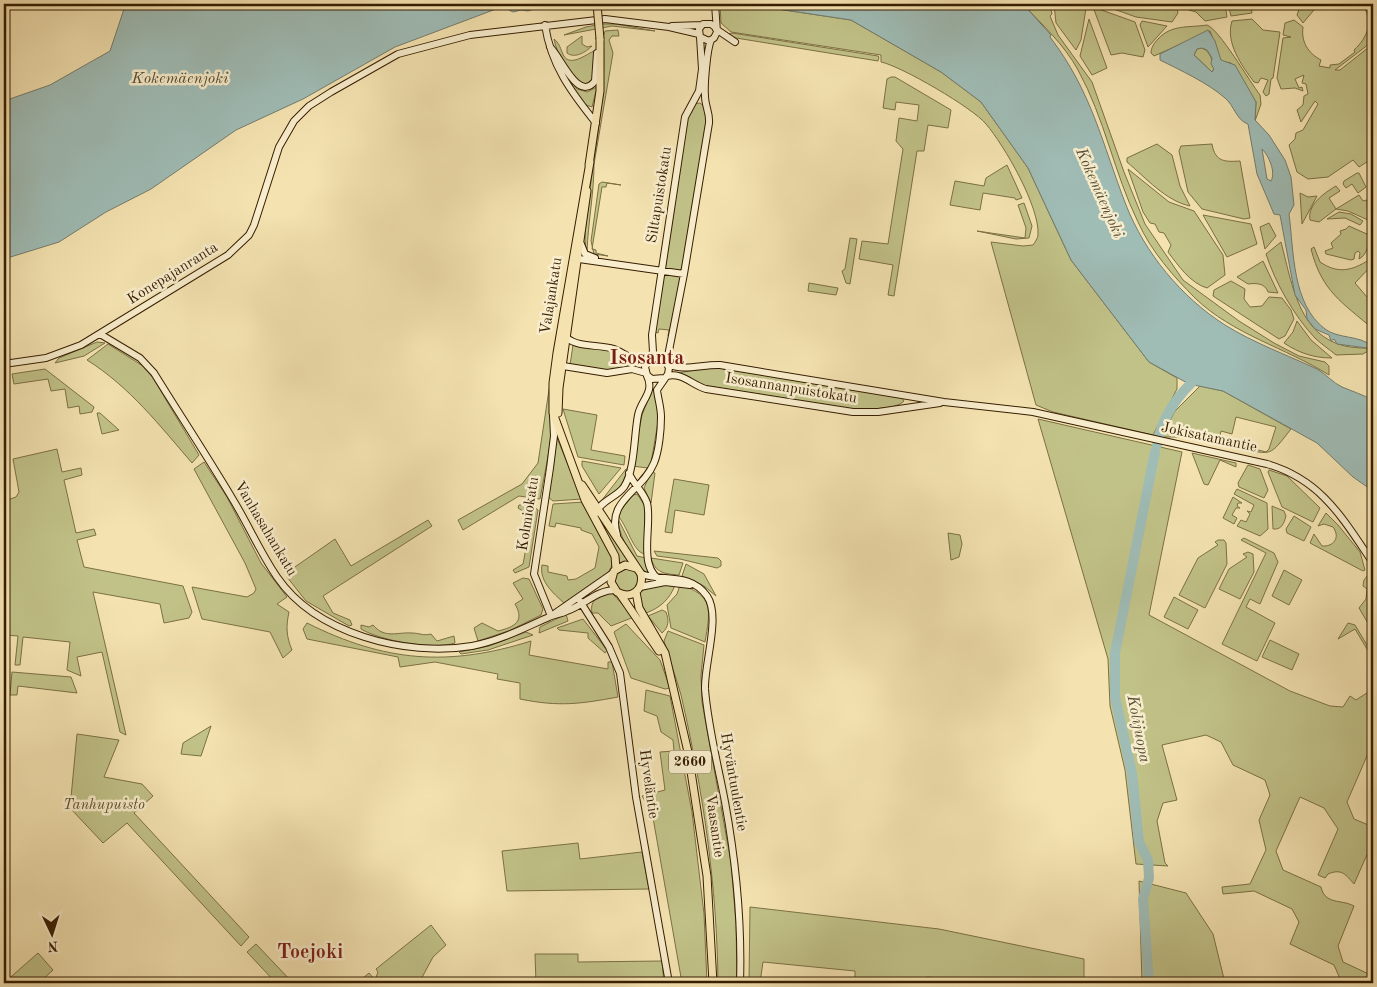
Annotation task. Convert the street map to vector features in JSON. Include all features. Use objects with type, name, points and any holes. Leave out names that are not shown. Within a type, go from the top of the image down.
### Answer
[{"type":"main road","name":"Valajankatu","points":[[597,4],[601,77],[598,106],[577,245],[557,353],[553,383],[553,413],[576,475],[596,520],[615,556],[614,571]]},
{"type":"main road","name":"Valajankatu","points":[[560,433],[558,409],[562,366],[578,259],[577,245]]},
{"type":"main road","name":"Valajankatu","points":[[576,475],[636,568]]},
{"type":"main road","points":[[625,565],[636,568],[641,574],[638,589],[628,595],[617,592],[611,582],[614,571],[625,565]]},
{"type":"main road","name":"Vaasantie","points":[[638,589],[639,608],[665,653],[689,760],[704,850],[710,909],[713,983]]},
{"type":"main road","name":"Vaasantie","points":[[617,592],[646,630],[670,674]]},
{"type":"street","points":[[618,539],[614,515],[617,508],[650,470],[655,458],[661,418],[657,390],[665,377],[668,363],[709,123],[710,113],[706,104],[705,91],[708,49],[716,34],[714,4],[703,24],[700,36]]},
{"type":"street","name":"Konepajanranta","points":[[4,364],[65,352],[100,334],[216,264],[240,245],[249,235],[260,213],[274,161],[284,135],[294,121],[310,106],[378,64],[414,48],[470,34],[605,19],[669,27]]},
{"type":"street","points":[[711,24],[735,42],[704,40],[700,36],[669,27],[711,24]]},
{"type":"street","points":[[545,25],[551,56],[578,103],[596,123]]},
{"type":"street","name":"Siltapuistokatu","points":[[648,361],[653,352],[652,334],[685,117],[699,90],[702,73],[700,36]]},
{"type":"street","points":[[550,46],[558,54],[576,84],[584,88],[588,87],[595,80],[600,40]]},
{"type":"street","points":[[692,102],[700,100],[706,104]]},
{"type":"street","points":[[586,111],[598,106]]},
{"type":"street","points":[[577,245],[585,254],[600,261]]},
{"type":"street","points":[[578,259],[684,274]]},
{"type":"street","name":"Vanhasahankatu","points":[[100,334],[140,358],[154,373],[233,498],[278,578],[303,604],[328,621],[361,635],[383,641],[438,648],[472,646],[497,640],[599,593],[617,592]]},
{"type":"street","points":[[567,338],[579,343],[614,349],[632,360],[648,361],[656,356],[668,363]]},
{"type":"street","points":[[557,353],[562,366],[607,373],[632,369],[646,374],[655,380],[665,377]]},
{"type":"street","points":[[596,520],[598,509],[624,486],[629,473],[638,414],[650,388],[646,374],[648,361]]},
{"type":"street","name":"Isosannanpuistokatu","points":[[668,363],[683,368],[720,365],[944,402],[998,407]]},
{"type":"street","name":"Isosannanpuistokatu","points":[[665,377],[679,376],[706,389],[853,412],[878,412],[944,402]]},
{"type":"street","name":"Jokisatamantie","points":[[998,407],[1049,415],[1267,464],[1302,478],[1333,505],[1373,563]]},
{"type":"street","name":"Kolmiokatu","points":[[552,616],[534,574],[554,436],[553,413]]},
{"type":"street","points":[[629,473],[648,507],[649,562],[655,577]]},
{"type":"street","points":[[649,562],[666,579]]},
{"type":"street","name":"Vanhasahankatu","points":[[579,601],[614,571]]},
{"type":"street","points":[[641,574],[666,579]]},
{"type":"street","name":"Hyväntuulentie","points":[[638,589],[666,579],[700,589],[710,600],[712,608],[705,687],[735,870],[740,932],[740,983]]},
{"type":"street","name":"Hyveläntie","points":[[579,601],[609,647],[620,673],[636,797],[669,983]]},
{"type":"green space","points":[[720,4],[744,4],[851,20],[941,72],[981,102],[1028,168],[1071,260],[1149,362],[1177,378],[1177,389],[1153,435],[1053,412],[1036,405],[991,242],[1023,246],[1033,245],[1038,236],[1037,223],[1020,177],[1002,146],[979,117],[936,88],[904,71],[881,62],[881,55],[731,32],[721,23]]},
{"type":"green space","points":[[1023,4],[1050,4],[1052,14],[1050,16],[1058,35],[1092,82],[1145,224],[1183,280],[1239,321],[1274,343],[1299,356],[1325,362],[1329,366],[1329,375],[1242,331],[1210,311],[1171,272],[1143,233],[1122,184],[1103,127],[1078,70],[1059,43]]},
{"type":"green space","points":[[1054,4],[1084,4],[1086,8],[1081,40],[1076,50],[1056,23]]},
{"type":"green space","points":[[1108,4],[1176,4],[1178,13],[1172,22],[1136,17],[1108,7]]},
{"type":"green space","points":[[1189,4],[1225,4],[1227,17],[1205,21],[1196,12],[1189,10]]},
{"type":"green space","points":[[1228,4],[1251,4],[1252,13],[1231,16]]},
{"type":"green space","points":[[1301,4],[1319,4],[1303,23],[1297,15]]},
{"type":"green space","points":[[1362,4],[1373,4],[1373,41],[1335,70],[1340,70],[1373,44],[1373,158],[1359,167],[1353,160],[1328,177],[1308,179],[1297,172],[1289,145],[1295,139],[1296,133],[1303,130],[1318,104],[1315,101],[1301,122],[1297,110],[1303,105],[1304,96],[1308,94],[1306,84],[1302,83],[1304,75],[1295,79],[1299,88],[1302,87],[1303,91],[1295,88],[1281,89],[1277,78],[1283,38],[1291,37],[1283,35],[1285,23],[1294,20],[1303,27],[1304,42],[1312,54],[1321,60],[1319,66],[1330,68],[1330,65],[1339,64],[1355,52],[1354,50],[1366,34],[1368,17]]},
{"type":"green space","points":[[1093,7],[1135,22],[1145,50],[1143,57],[1122,53],[1111,55]]},
{"type":"green space","points":[[1089,19],[1107,68],[1092,75],[1080,56]]},
{"type":"green space","points":[[1252,19],[1263,30],[1280,32],[1273,78],[1271,79],[1269,94],[1266,96],[1263,92],[1268,80],[1261,78],[1258,83],[1254,82],[1236,54],[1231,38],[1230,29],[1232,21]]},
{"type":"green space","points":[[1142,21],[1167,26],[1148,47],[1140,25]]},
{"type":"green space","points":[[616,24],[655,31],[612,26],[564,35],[586,27]]},
{"type":"green space","points":[[1207,25],[1226,45],[1260,95],[1261,104],[1255,121],[1256,102],[1231,63],[1221,61],[1210,31],[1154,56],[1151,53],[1155,42],[1169,31]]},
{"type":"green space","points":[[618,30],[619,36],[612,36],[609,40],[613,53],[594,164],[587,252],[585,239],[586,225],[602,99],[603,38],[605,31]]},
{"type":"green space","points":[[732,33],[879,57],[878,61],[736,38],[728,34]]},
{"type":"green space","points":[[582,36],[582,44],[587,47],[592,46],[577,55],[567,53],[567,47]]},
{"type":"green space","points":[[554,39],[568,60],[578,59],[596,50],[593,79],[585,85],[569,71],[561,59]]},
{"type":"green space","points":[[1202,48],[1211,57],[1214,69],[1212,72],[1194,55],[1197,49]]},
{"type":"green space","points":[[561,67],[577,89],[587,92],[597,87],[592,107],[583,104]]},
{"type":"green space","points":[[895,77],[951,110],[948,128],[928,125],[924,151],[917,151],[894,296],[888,295],[893,265],[859,259],[862,241],[888,244],[903,149],[896,141],[899,118],[917,121],[919,105],[896,102],[895,110],[883,108],[887,79]]},
{"type":"green space","points":[[700,103],[706,108],[708,117],[671,336],[668,336],[669,330],[659,329],[658,333],[655,332],[688,115],[694,104]]},
{"type":"green space","points":[[1157,144],[1172,155],[1180,186],[1190,206],[1165,194],[1127,162],[1127,158]]},
{"type":"green space","points":[[1212,144],[1218,158],[1225,161],[1240,161],[1250,218],[1244,219],[1202,209],[1188,192],[1179,151],[1181,146]]},
{"type":"green space","points":[[1007,165],[1022,198],[1016,200],[1015,198],[983,193],[980,210],[950,205],[955,181],[984,186],[986,178]]},
{"type":"green space","points":[[1128,169],[1169,202],[1194,211],[1223,255],[1225,275],[1207,288],[1195,282],[1185,273],[1168,252],[1171,245],[1164,233],[1159,232],[1155,224],[1150,223],[1143,212]]},
{"type":"green space","points":[[1359,173],[1366,187],[1358,193],[1352,184],[1346,188],[1343,184],[1344,181]]},
{"type":"green space","points":[[602,182],[621,185],[607,183],[606,187],[602,187],[592,247],[591,241],[599,184]]},
{"type":"green space","points":[[1336,186],[1340,191],[1329,198],[1336,209],[1319,222],[1310,220],[1311,209],[1317,200]]},
{"type":"green space","points":[[1300,193],[1308,197],[1317,196],[1302,224]]},
{"type":"green space","points":[[1359,195],[1363,201],[1367,200],[1368,220],[1348,211],[1336,209]]},
{"type":"green space","points":[[1024,203],[1032,226],[1029,238],[1016,239],[977,231],[1025,238],[1026,228],[1018,205]]},
{"type":"green space","points":[[1339,212],[1351,214],[1363,221],[1360,225],[1345,218],[1327,219]]},
{"type":"green space","points":[[1203,215],[1251,224],[1257,244],[1227,257]]},
{"type":"green space","points":[[1269,223],[1276,236],[1265,249],[1260,227]]},
{"type":"green space","points":[[1349,226],[1369,235],[1364,255],[1359,259],[1360,253],[1358,251],[1355,253],[1354,259],[1351,260],[1326,254],[1325,251],[1333,248],[1331,243],[1341,234],[1340,231]]},
{"type":"green space","points":[[850,238],[857,239],[850,284],[846,283],[842,271],[845,269]]},
{"type":"green space","points":[[1281,242],[1296,298],[1314,328],[1327,339],[1344,346],[1366,348],[1368,351],[1363,354],[1336,355],[1317,340],[1307,329],[1286,298],[1274,276],[1266,254]]},
{"type":"green space","points":[[1314,247],[1320,262],[1339,270],[1345,270],[1369,260],[1373,247],[1373,264],[1355,283],[1373,304],[1373,329],[1334,295],[1327,286],[1321,276],[1311,249]]},
{"type":"green space","points":[[593,249],[596,250],[596,253],[608,256],[594,254]]},
{"type":"green space","points":[[1263,261],[1278,293],[1268,292],[1262,285],[1248,284],[1237,277]]},
{"type":"green space","points":[[1231,281],[1245,289],[1244,299],[1250,307],[1262,306],[1269,297],[1282,298],[1291,310],[1294,319],[1285,336],[1279,339],[1213,296],[1214,290]]},
{"type":"green space","points":[[809,283],[838,288],[836,295],[808,291]]},
{"type":"green space","points":[[1297,321],[1311,340],[1332,358],[1307,354],[1295,350],[1284,343],[1293,332]]},
{"type":"green space","points":[[97,342],[105,343],[84,356],[55,363],[59,358]]},
{"type":"green space","points":[[108,344],[143,366],[153,378],[199,455],[192,463],[131,395],[87,360]]},
{"type":"green space","points":[[573,345],[610,351],[636,364],[635,366],[611,371],[570,365]]},
{"type":"green space","points":[[712,367],[901,397],[904,401],[888,407],[853,409],[706,386],[678,373]]},
{"type":"green space","points":[[45,369],[94,407],[92,412],[80,414],[79,406],[68,408],[65,389],[51,391],[48,379],[14,384],[12,374]]},
{"type":"green space","points":[[550,383],[552,435],[540,499],[519,496],[463,530],[458,520],[522,484],[538,463]]},
{"type":"green space","points":[[1200,386],[1223,391],[1291,429],[1278,445],[1269,452],[1266,452],[1269,449],[1276,427],[1236,417],[1232,434],[1221,431],[1220,436],[1223,437],[1222,442],[1234,445],[1233,447],[1180,437],[1161,437],[1175,411]]},
{"type":"green space","points":[[652,390],[655,391],[659,416],[651,463],[648,468],[632,466],[642,415]]},
{"type":"green space","points":[[563,409],[597,415],[591,450],[625,456],[624,465],[578,457]]},
{"type":"green space","points":[[97,413],[100,413],[119,430],[102,434]]},
{"type":"green space","points":[[1038,419],[1182,452],[1149,615],[1290,691],[1330,706],[1343,707],[1350,696],[1356,700],[1373,689],[1373,742],[1347,802],[1354,819],[1373,827],[1373,841],[1354,884],[1346,875],[1340,872],[1328,874],[1325,878],[1318,875],[1338,829],[1324,808],[1300,797],[1276,851],[1283,870],[1321,887],[1326,897],[1354,906],[1338,946],[1343,962],[1373,976],[1373,983],[1342,983],[1334,965],[1290,944],[1299,922],[1292,909],[1254,891],[1223,894],[1222,887],[1250,884],[1266,850],[1259,820],[1270,795],[1265,780],[1233,765],[1221,742],[1206,735],[1162,745],[1177,800],[1163,803],[1157,821],[1165,863],[1168,866],[1136,864],[1125,770],[1110,706],[1108,659]]},
{"type":"green space","points":[[557,438],[582,499],[553,501],[547,496]]},
{"type":"green space","points":[[1239,445],[1266,452],[1258,452],[1238,448]]},
{"type":"green space","points":[[57,449],[62,472],[81,468],[82,475],[64,480],[76,533],[94,529],[96,535],[77,540],[84,567],[183,586],[192,612],[189,618],[164,623],[160,604],[93,592],[126,735],[120,732],[102,652],[77,657],[81,676],[67,670],[70,642],[23,637],[20,665],[15,665],[18,636],[4,635],[4,501],[16,497],[19,492],[13,459]]},
{"type":"green space","points":[[1192,453],[1236,463],[1236,467],[1220,460],[1208,485],[1204,484]]},
{"type":"green space","points":[[582,461],[621,468],[599,494],[582,466]]},
{"type":"green space","points":[[204,462],[227,497],[261,563],[287,597],[277,604],[289,612],[287,631],[292,650],[283,658],[270,632],[202,619],[192,587],[247,597],[254,593],[256,589],[245,563],[194,469]]},
{"type":"green space","points":[[1248,465],[1260,469],[1268,490],[1264,498],[1239,487],[1238,483]]},
{"type":"green space","points":[[626,469],[626,474],[619,488],[602,500]]},
{"type":"green space","points":[[1269,470],[1287,476],[1320,508],[1313,522],[1282,507],[1268,472]]},
{"type":"green space","points":[[651,472],[655,473],[651,503],[644,488]]},
{"type":"green space","points":[[674,479],[709,485],[704,515],[675,510],[672,533],[665,532]]},
{"type":"green space","points":[[1237,489],[1267,503],[1268,529],[1260,536],[1237,526],[1241,520],[1246,522],[1250,514],[1247,511],[1251,512],[1254,505],[1234,494]]},
{"type":"green space","points":[[637,494],[645,506],[645,554],[637,549],[617,515],[633,495]]},
{"type":"green space","points":[[1233,497],[1242,503],[1238,503],[1237,506],[1240,508],[1236,508],[1232,515],[1237,518],[1234,524],[1223,518]]},
{"type":"green space","points":[[584,502],[613,560],[611,568],[601,580],[564,603],[551,591],[545,581],[542,565],[548,566],[548,572],[567,576],[568,580],[576,579],[595,568],[599,547],[592,534],[581,530],[581,528],[556,523],[555,527],[549,526],[553,504]]},
{"type":"green space","points":[[519,505],[531,505],[538,510],[529,567],[515,573],[513,570],[523,564],[532,517],[518,508]]},
{"type":"green space","points":[[1272,506],[1284,511],[1286,516],[1282,526],[1276,529],[1273,529]]},
{"type":"green space","points":[[1326,513],[1360,552],[1365,570],[1363,571],[1310,543],[1314,534],[1322,546],[1329,545],[1335,541],[1336,535],[1333,527],[1324,524],[1318,526]]},
{"type":"green space","points":[[600,516],[629,562],[619,563],[617,554],[600,522]]},
{"type":"green space","points":[[1294,516],[1311,527],[1304,541],[1287,533],[1286,529]]},
{"type":"green space","points":[[618,519],[637,556],[646,558],[651,574],[640,566],[629,551],[621,534]]},
{"type":"green space","points":[[428,520],[432,526],[323,596],[333,613],[350,620],[352,625],[349,626],[306,601],[287,577],[292,569],[335,539],[351,566]]},
{"type":"green space","points":[[948,533],[960,535],[962,544],[959,557],[951,560]]},
{"type":"green space","points":[[1244,538],[1274,553],[1278,562],[1260,604],[1250,599],[1246,607],[1275,623],[1257,661],[1222,644],[1266,553],[1241,540]]},
{"type":"green space","points":[[1224,540],[1226,543],[1227,564],[1205,608],[1179,595],[1198,558],[1218,545],[1215,542]]},
{"type":"green space","points":[[654,551],[718,558],[721,561],[721,566],[717,568],[680,559],[657,556]]},
{"type":"green space","points":[[1248,552],[1253,554],[1254,572],[1240,599],[1219,589],[1229,569],[1247,557],[1243,554]]},
{"type":"green space","points":[[651,558],[683,563],[679,575],[661,572],[655,567]]},
{"type":"green space","points":[[686,564],[704,574],[716,596],[704,586],[682,576]]},
{"type":"green space","points":[[626,568],[634,572],[638,580],[634,588],[626,592],[618,588],[614,580],[618,572]]},
{"type":"green space","points":[[1284,570],[1302,580],[1289,605],[1272,596]]},
{"type":"green space","points":[[1368,575],[1373,584],[1373,623],[1369,625],[1359,608],[1366,599],[1367,589],[1363,586],[1364,580]]},
{"type":"green space","points":[[523,578],[529,579],[543,609],[541,615],[511,630],[478,641],[474,628],[482,623],[498,631],[517,622],[519,615],[515,604],[523,599],[513,583]]},
{"type":"green space","points":[[655,585],[675,585],[664,602],[646,613],[639,596],[643,590]]},
{"type":"green space","points":[[680,585],[699,594],[708,606],[709,613],[705,642],[671,628],[667,605],[677,594]]},
{"type":"green space","points":[[612,593],[634,617],[611,626],[598,613],[592,613],[592,604],[597,598]]},
{"type":"green space","points":[[1174,597],[1198,610],[1188,629],[1164,617]]},
{"type":"green space","points":[[662,610],[666,612],[668,621],[662,633],[648,616]]},
{"type":"green space","points":[[566,614],[568,621],[539,633],[540,627]]},
{"type":"green space","points":[[583,619],[607,650],[605,653],[588,638],[588,633],[559,630],[557,628]]},
{"type":"green space","points":[[307,623],[363,646],[390,653],[417,656],[472,655],[531,641],[529,655],[608,669],[608,662],[612,662],[618,697],[569,704],[520,699],[520,683],[497,679],[498,674],[435,662],[400,667],[398,657],[307,639],[303,629]]},
{"type":"green space","points":[[1348,623],[1355,625],[1373,655],[1373,659],[1355,629],[1338,639]]},
{"type":"green space","points":[[626,624],[660,660],[670,688],[665,689],[631,678],[614,632]]},
{"type":"green space","points":[[361,625],[369,627],[373,625],[382,632],[391,634],[431,634],[437,641],[454,636],[455,643],[421,645],[394,641],[361,629]]},
{"type":"green space","points":[[668,631],[704,645],[701,675],[702,702],[731,862],[736,924],[737,983],[718,983],[712,874],[702,802],[681,695],[664,641]]},
{"type":"green space","points":[[526,632],[533,635],[488,650],[461,654],[459,652],[489,646]]},
{"type":"green space","points":[[1270,640],[1299,654],[1292,670],[1262,657]]},
{"type":"green space","points":[[12,672],[71,677],[77,693],[18,686],[17,695],[10,695]]},
{"type":"green space","points":[[646,690],[670,696],[692,812],[704,914],[707,983],[682,983],[652,812],[642,796],[665,790],[660,752],[674,751],[673,740],[661,732],[657,716],[644,711]]},
{"type":"green space","points":[[211,726],[201,756],[181,754],[183,743]]},
{"type":"green space","name":"Tanhupuisto","points":[[77,734],[119,740],[104,777],[142,784],[153,796],[134,813],[249,937],[241,946],[127,823],[103,843],[70,808]]},
{"type":"green space","points":[[578,843],[580,859],[642,852],[649,889],[507,891],[502,851]]},
{"type":"green space","points":[[1139,881],[1186,893],[1213,934],[1225,983],[1142,983]]},
{"type":"green space","points":[[750,907],[939,929],[1084,959],[1084,983],[991,983],[927,977],[926,983],[855,983],[855,971],[763,962],[760,983],[749,983]]},
{"type":"green space","points":[[431,925],[446,945],[433,957],[419,983],[357,983],[369,973],[375,980],[378,972],[376,969]]},
{"type":"green space","points":[[256,944],[293,983],[276,983],[247,952]]},
{"type":"green space","points":[[38,953],[53,970],[39,983],[4,983]]},
{"type":"green space","points":[[535,954],[578,954],[578,962],[662,961],[664,983],[536,983]]},
{"type":"water","name":"Kokemäenjoki","points":[[156,4],[549,4],[528,11],[513,12],[509,10],[509,5],[395,47],[303,99],[236,130],[151,189],[106,212],[59,242],[4,259],[4,101],[50,85],[110,51],[124,9]]},
{"type":"water","name":"Kokemäenjoki","points":[[745,4],[1023,4],[1051,35],[1050,37],[1076,78],[1095,118],[1134,223],[1154,257],[1179,287],[1209,314],[1225,325],[1259,343],[1317,369],[1342,387],[1373,400],[1373,491],[1353,477],[1317,443],[1223,391],[1189,384],[1149,362],[1071,260],[1028,168],[981,102],[941,72],[851,20]]},
{"type":"water","points":[[1208,30],[1215,41],[1221,60],[1235,65],[1256,102],[1255,120],[1269,135],[1285,160],[1291,177],[1294,205],[1289,214],[1294,260],[1300,292],[1306,306],[1325,329],[1336,334],[1361,340],[1372,346],[1373,360],[1367,348],[1337,344],[1334,339],[1331,341],[1329,335],[1315,329],[1307,319],[1306,310],[1295,295],[1280,215],[1274,214],[1257,174],[1248,124],[1238,116],[1228,101],[1218,92],[1194,77],[1160,60],[1160,54]],"holes":[[[1197,49],[1207,50],[1212,58],[1211,64],[1214,69],[1212,72],[1194,55]],[[1262,149],[1271,164],[1273,173],[1271,181],[1267,179]]]},
{"type":"waterway","name":"Kolijuopa","points":[[1157,445],[1159,434],[1172,406],[1185,389],[1200,375]]},
{"type":"waterway","name":"Kolijuopa","points":[[1149,983],[1143,899],[1149,878],[1148,860],[1139,842],[1132,773],[1115,697],[1115,653],[1155,452]]},
{"type":"district","name":"Isosanta","points":[[647,359]]},
{"type":"district","name":"Toejoki","points":[[310,953]]}]
